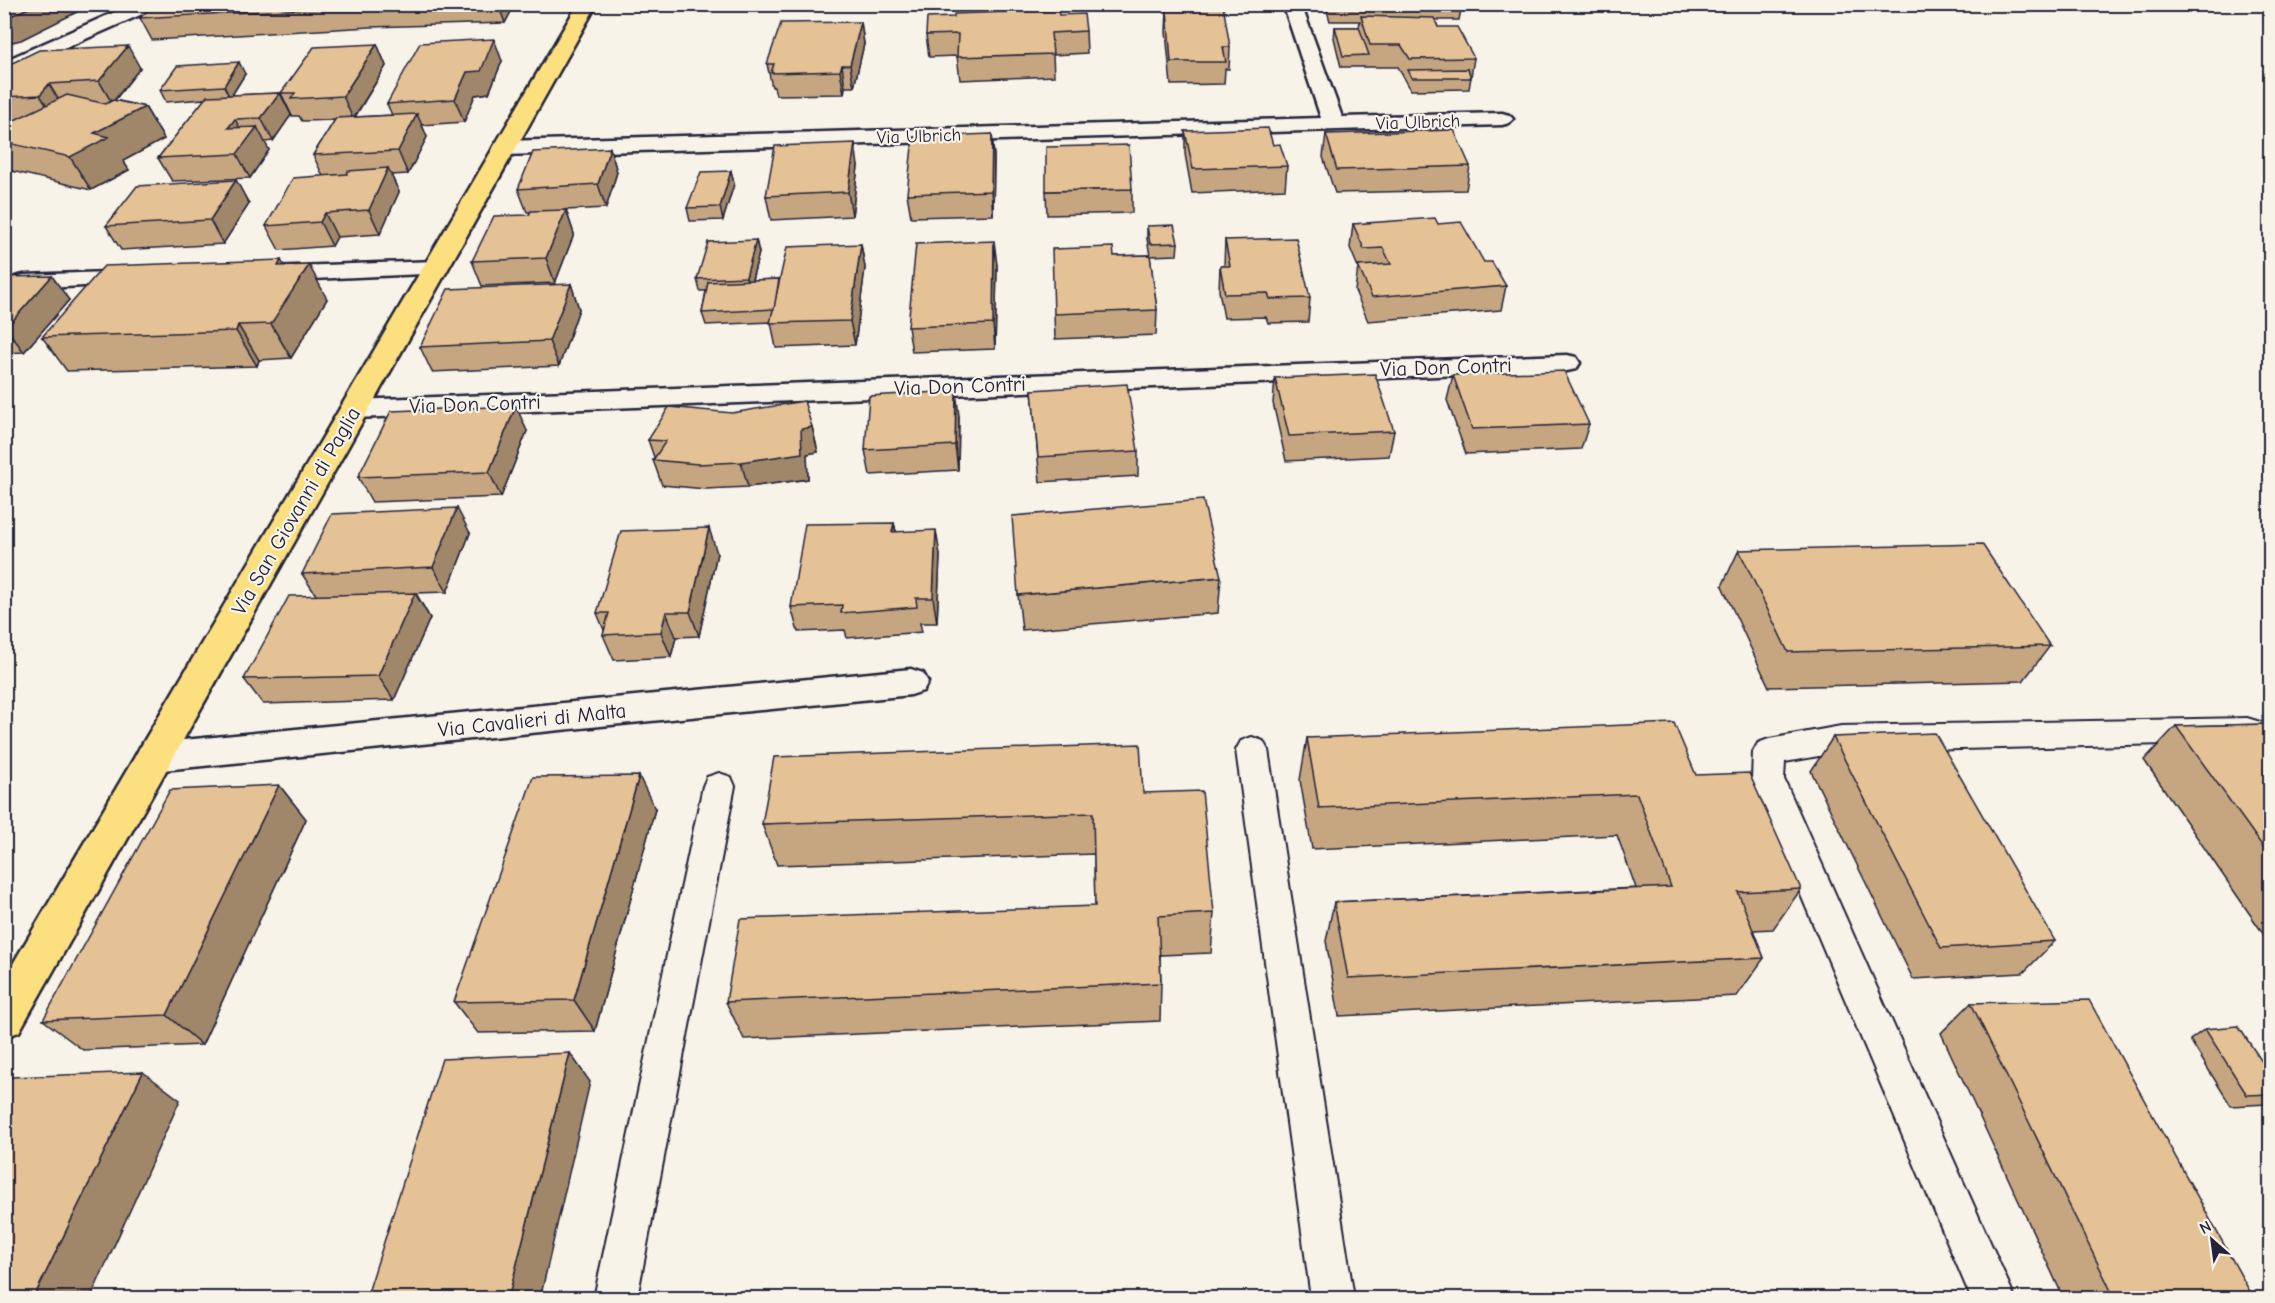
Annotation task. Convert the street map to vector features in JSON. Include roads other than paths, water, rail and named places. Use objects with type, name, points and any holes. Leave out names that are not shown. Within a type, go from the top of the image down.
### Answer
[{"type":"main road","name":"Via San Giovanni di Paglia","points":[[4,1017],[588,4]]},
{"type":"street","points":[[4,69],[149,4]]},
{"type":"street","points":[[1292,4],[1334,124]]},
{"type":"street","name":"Via Ulbrich","points":[[504,148],[1502,119]]},
{"type":"street","points":[[248,274],[436,268]]},
{"type":"street","points":[[24,282],[153,278]]},
{"type":"street","name":"Via Don Contri","points":[[354,409],[1567,363]]},
{"type":"street","name":"Via Cavalieri di Malta","points":[[153,757],[911,682]]},
{"type":"lane","points":[[1993,1299],[1768,779],[1769,752],[1841,739],[2247,730],[2271,737]]},
{"type":"lane","points":[[1252,750],[1332,1299]]},
{"type":"lane","points":[[615,1299],[718,786]]}]
